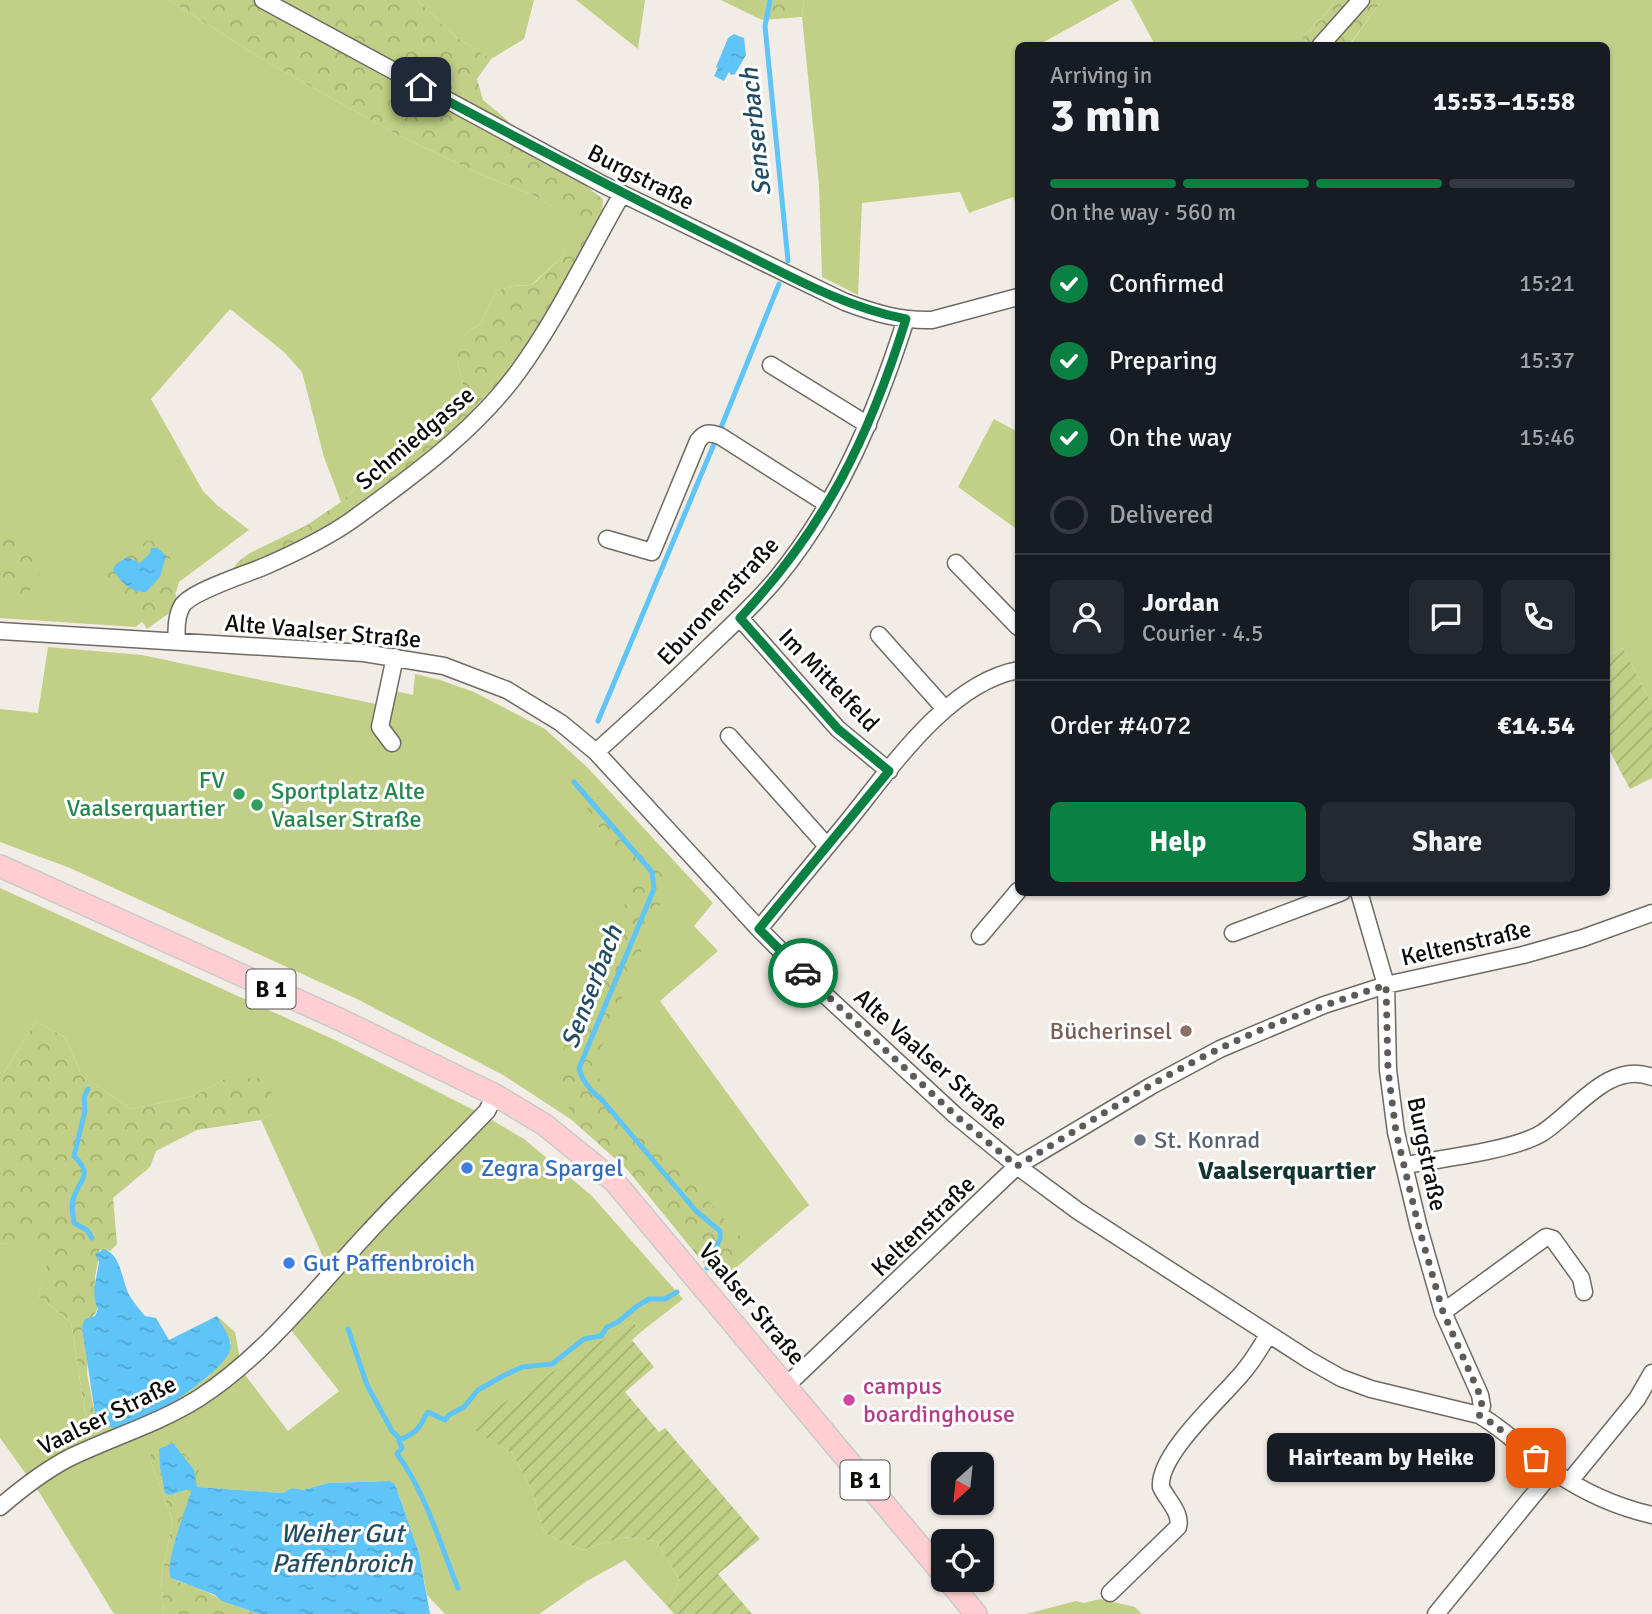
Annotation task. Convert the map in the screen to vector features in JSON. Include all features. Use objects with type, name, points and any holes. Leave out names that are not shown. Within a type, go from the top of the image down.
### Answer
[{"type":"main road","name":"Vaalser Straße","points":[[0,866],[341,1020],[495,1095],[545,1125],[614,1181],[931,1560]]},
{"type":"main road","points":[[958,1592],[976,1614]]},
{"type":"street","name":"Burgstraße","points":[[263,0],[622,194],[845,302],[906,319],[932,320],[1015,298]]},
{"type":"street","points":[[1324,42],[1361,0]]},
{"type":"street","name":"Schmiedgasse","points":[[177,642],[177,622],[183,604],[200,593],[265,566],[345,525],[420,469],[492,404],[518,373],[544,332],[622,194]]},
{"type":"street","name":"Eburonenstraße","points":[[596,751],[740,618],[783,570],[827,504],[869,425],[906,319]]},
{"type":"street","points":[[771,365],[869,425]]},
{"type":"street","points":[[607,539],[652,552],[698,441],[703,435],[710,433],[720,436],[827,504]]},
{"type":"street","points":[[956,563],[1015,624]]},
{"type":"street","name":"Im Mittelfeld","points":[[740,618],[838,729],[889,771]]},
{"type":"street","name":"Alte Vaalser Straße","points":[[0,631],[396,657],[471,674],[507,690],[550,716],[596,751],[759,929],[823,993],[955,1115],[1078,1211],[1268,1335],[1341,1378],[1371,1389],[1479,1415],[1570,1481],[1625,1508],[1652,1515]]},
{"type":"street","points":[[879,635],[945,709]]},
{"type":"street","points":[[392,743],[380,727],[396,657]]},
{"type":"street","points":[[759,929],[889,771],[945,709],[972,689],[1015,671]]},
{"type":"street","points":[[729,736],[827,846]]},
{"type":"street","points":[[980,936],[1015,895]]},
{"type":"street","points":[[1233,933],[1331,896]]},
{"type":"street","name":"Burgstraße","points":[[1360,896],[1386,985],[1388,1070],[1396,1132],[1443,1312],[1480,1395],[1482,1406],[1479,1415]]},
{"type":"street","name":"Keltenstraße","points":[[786,1386],[1017,1166],[1220,1048],[1324,1005],[1386,985],[1523,955],[1652,914]]},
{"type":"street","points":[[1405,1165],[1526,1141],[1553,1126],[1599,1087],[1619,1075],[1637,1072],[1652,1077]]},
{"type":"street","name":"Vaalser Straße","points":[[0,1507],[23,1488],[68,1459],[162,1419],[200,1397],[247,1360],[282,1327],[391,1207],[481,1118],[495,1095]]},
{"type":"street","points":[[1443,1312],[1546,1237],[1553,1239],[1581,1278],[1584,1293]]},
{"type":"street","points":[[1110,1593],[1178,1527],[1178,1515],[1161,1487],[1164,1468],[1183,1440],[1247,1368],[1268,1335]]},
{"type":"street","points":[[1570,1481],[1637,1399],[1652,1373]]},
{"type":"street","points":[[1436,1614],[1553,1471]]},
{"type":"green space","points":[[0,0],[169,0],[267,62],[396,134],[487,177],[533,195],[583,224],[561,258],[531,285],[512,286],[496,291],[481,324],[467,332],[457,360],[463,384],[439,416],[423,431],[401,440],[375,470],[341,502],[324,457],[302,372],[284,352],[230,309],[151,399],[203,491],[249,530],[179,582],[176,592],[136,627],[0,618]]},
{"type":"green space","points":[[169,0],[417,0],[457,38],[491,59],[477,79],[483,100],[507,120],[534,158],[578,180],[603,199],[602,213],[535,336],[516,363],[461,422],[402,474],[338,519],[304,538],[231,571],[250,553],[307,525],[341,502],[375,470],[401,440],[423,431],[439,416],[463,384],[457,360],[459,348],[467,332],[481,324],[496,291],[512,286],[532,285],[561,258],[582,224],[533,195],[487,177],[396,134],[267,62]]},
{"type":"green space","points":[[417,0],[534,0],[524,39],[491,59],[457,38]]},
{"type":"green space","points":[[576,0],[645,0],[638,49]]},
{"type":"green space","points":[[721,0],[765,0],[762,20]]},
{"type":"green space","points":[[765,0],[804,0],[802,17],[762,20]]},
{"type":"green space","points":[[804,0],[1120,0],[1044,42],[1015,42],[1015,201],[1013,197],[969,213],[960,192],[862,203],[858,295],[822,277],[819,185],[802,17]]},
{"type":"green space","points":[[1131,0],[1336,0],[1298,42],[1153,42]]},
{"type":"green space","points":[[1336,0],[1382,0],[1351,42],[1298,42]]},
{"type":"green space","points":[[1382,0],[1652,0],[1652,704],[1623,648],[1610,654],[1610,42],[1352,42]]},
{"type":"green space","points":[[994,419],[1015,430],[1015,528],[958,487]]},
{"type":"green space","points":[[20,531],[40,554],[44,566],[23,598],[0,603],[0,538]]},
{"type":"green space","points":[[169,539],[172,582],[179,606],[147,629],[120,588],[104,586],[99,563],[136,553],[146,541]]},
{"type":"green space","points":[[48,647],[142,655],[390,707],[395,691],[413,695],[415,674],[474,692],[545,729],[587,767],[713,903],[694,926],[718,951],[660,1001],[809,1205],[719,1282],[627,1169],[572,1120],[503,1075],[357,999],[70,868],[0,842],[0,709],[38,713]]},
{"type":"green space","points":[[1623,648],[1652,704],[1652,778],[1630,789],[1610,752],[1610,654]]},
{"type":"green space","points":[[584,780],[669,883],[592,1071],[754,1252],[719,1282],[627,1169],[572,1120],[557,1065],[635,879],[571,786]]},
{"type":"green space","points":[[0,888],[337,1041],[476,1111],[524,1139],[591,1195],[683,1299],[641,1332],[632,1321],[469,1426],[512,1453],[532,1490],[544,1533],[582,1550],[623,1537],[656,1541],[680,1580],[668,1607],[625,1560],[587,1581],[539,1614],[445,1614],[427,1595],[419,1553],[395,1484],[390,1481],[328,1483],[303,1490],[292,1488],[282,1493],[196,1487],[160,1447],[151,1453],[151,1462],[173,1521],[161,1578],[164,1614],[114,1614],[41,1495],[0,1438],[0,1244],[30,1241],[52,1252],[38,1296],[71,1322],[85,1413],[89,1419],[94,1421],[98,1418],[103,1424],[144,1419],[209,1376],[231,1343],[217,1316],[235,1332],[242,1371],[288,1431],[339,1391],[284,1321],[329,1270],[261,1120],[283,1107],[228,1077],[194,1096],[131,1109],[82,1076],[66,1038],[36,1021],[0,1079]]},
{"type":"green space","points":[[36,1021],[66,1038],[82,1076],[131,1109],[194,1096],[228,1077],[259,1078],[284,1107],[261,1120],[197,1130],[156,1151],[150,1167],[113,1198],[117,1244],[110,1251],[99,1250],[95,1278],[97,1306],[94,1315],[89,1319],[87,1374],[98,1418],[94,1421],[85,1413],[71,1322],[38,1296],[51,1252],[30,1242],[0,1244],[0,1079]]},
{"type":"green space","points":[[632,1321],[641,1332],[632,1340],[654,1367],[625,1392],[659,1432],[665,1428],[760,1539],[718,1574],[752,1614],[674,1614],[668,1607],[680,1580],[656,1541],[623,1537],[582,1550],[544,1533],[532,1490],[512,1453],[468,1426]]},
{"type":"green space","points":[[174,1441],[199,1470],[177,1581],[259,1614],[164,1614],[161,1578],[173,1521],[151,1462],[151,1453],[156,1448]]},
{"type":"green space","points":[[1100,1599],[1135,1607],[1142,1614],[1026,1614],[1076,1601],[1084,1603]]},
{"type":"water","points":[[734,34],[744,38],[746,55],[735,74],[731,75],[729,72],[724,81],[714,76],[728,38]]},
{"type":"water","points":[[151,548],[158,548],[166,556],[160,577],[146,592],[131,589],[113,570],[115,565],[127,557],[140,563],[150,553]]},
{"type":"water","points":[[104,1249],[115,1258],[133,1300],[145,1316],[156,1318],[169,1340],[217,1316],[231,1346],[225,1360],[180,1398],[143,1419],[117,1428],[104,1424],[95,1414],[82,1327],[85,1319],[95,1316],[98,1309],[94,1292],[99,1262],[95,1254]]},
{"type":"water","name":"Weiher Gut Paffenbroich","points":[[173,1443],[194,1470],[197,1487],[282,1493],[292,1488],[303,1490],[328,1483],[390,1481],[395,1484],[419,1553],[430,1614],[259,1614],[171,1578],[170,1561],[191,1491],[189,1489],[169,1495],[165,1493],[159,1449]]},
{"type":"waterway","name":"Senserbach","points":[[770,0],[765,26],[788,261]]},
{"type":"waterway","name":"Senserbach","points":[[720,430],[779,284]]},
{"type":"waterway","name":"Senserbach","points":[[598,721],[714,444]]},
{"type":"waterway","name":"Senserbach","points":[[574,782],[652,872],[654,889],[579,1068],[582,1078],[591,1090],[696,1211],[720,1231],[720,1239],[707,1268]]},
{"type":"waterway","points":[[88,1089],[84,1097],[85,1111],[74,1156],[84,1173],[75,1193],[72,1209],[74,1223],[87,1230],[92,1238]]},
{"type":"waterway","name":"Senserbach","points":[[458,1588],[432,1519],[397,1454],[402,1448],[399,1441],[416,1430],[428,1412],[445,1420],[464,1407],[478,1390],[503,1376],[522,1367],[552,1364],[584,1339],[601,1336],[607,1327],[649,1299],[665,1299],[677,1292]]},
{"type":"waterway","points":[[348,1329],[367,1385],[392,1431],[400,1439]]},
{"type":"way so far","points":[[803,973],[955,1115],[1017,1166],[1220,1048],[1324,1005],[1386,985],[1388,1070],[1396,1132],[1443,1312],[1480,1395],[1482,1406],[1479,1415],[1536,1458]]},
{"type":"place","name":"FV Vaalserquartier","points":[[239,794]]},
{"type":"place","name":"Sportplatz Alte Vaalser Straße","points":[[257,805]]},
{"type":"place","name":"Bücherinsel","points":[[1186,1031]]},
{"type":"place","name":"St. Konrad","points":[[1140,1140]]},
{"type":"place","name":"Zegra Spargel","points":[[467,1168]]},
{"type":"place","name":"Gut Paffenbroich","points":[[289,1263]]},
{"type":"place","name":"campus boardinghouse","points":[[849,1400]]},
{"type":"place","name":"Hairteam by Heike","points":[[1536,1458]]},
{"type":"district","name":"Vaalserquartier","points":[[1287,1171]]},
{"type":"route","points":[[421,87],[622,194],[845,302],[886,316],[906,319],[869,425],[846,470],[804,542],[776,580],[740,618],[838,729],[889,771],[759,929],[803,973]]}]
